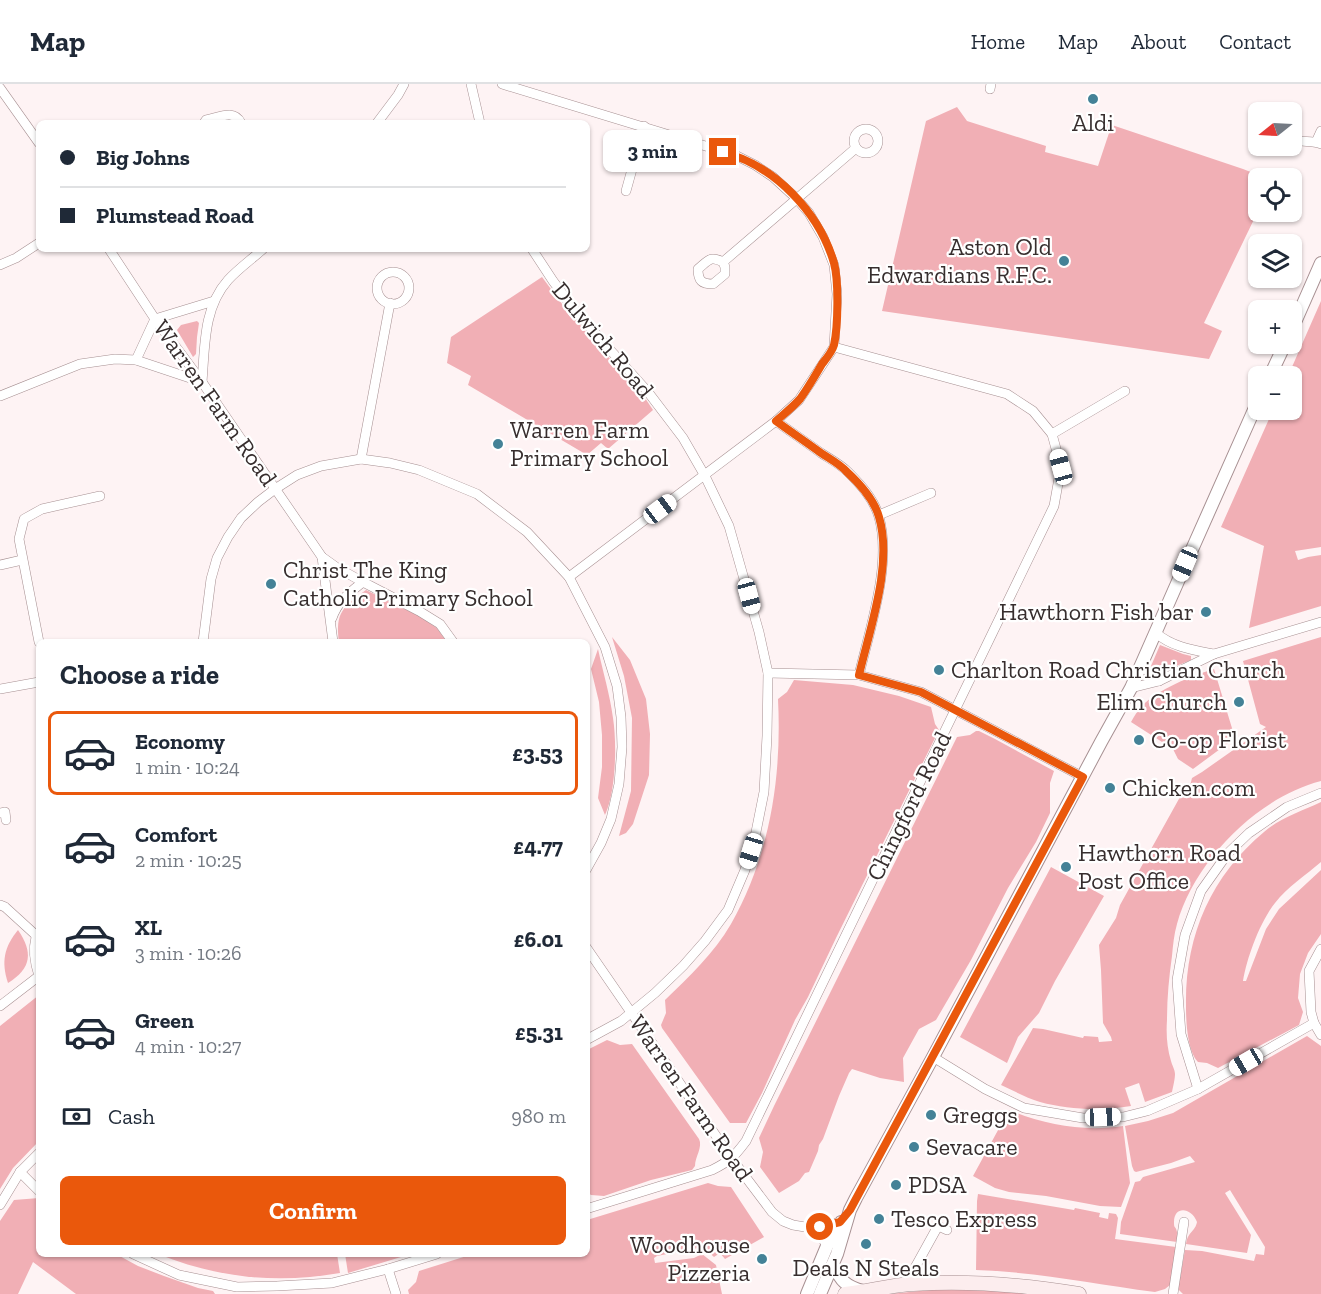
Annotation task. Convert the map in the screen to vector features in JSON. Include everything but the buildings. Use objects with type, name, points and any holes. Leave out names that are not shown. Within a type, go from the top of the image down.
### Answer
[{"type":"main road","points":[[845,1294],[911,1284],[960,1282],[1036,1287],[1079,1294]]},
{"type":"street","points":[[379,120],[404,84]]},
{"type":"street","points":[[471,84],[479,120]]},
{"type":"street","points":[[502,84],[735,155],[755,165],[773,177],[809,213],[823,237],[834,265],[837,294],[834,347],[799,400],[776,421],[705,476],[569,577]]},
{"type":"street","points":[[0,88],[36,139]]},
{"type":"street","points":[[207,120],[231,114],[237,116],[239,120]]},
{"type":"street","points":[[626,191],[644,126]]},
{"type":"street","points":[[1302,142],[1319,143],[1321,131]]},
{"type":"street","points":[[723,262],[856,148]]},
{"type":"street","points":[[0,265],[36,245]]},
{"type":"street","name":"Warren Farm Road","points":[[111,252],[155,319],[202,382],[322,557],[440,624],[451,639]]},
{"type":"street","points":[[0,396],[80,364],[115,359],[136,360],[202,382],[206,328],[214,302],[228,280],[260,252]]},
{"type":"street","name":"Dulwich Road","points":[[534,252],[577,313],[648,392],[683,438],[705,476],[729,526],[759,632],[768,673],[764,792],[745,870],[728,910],[705,941],[658,991],[621,1021],[590,1038]]},
{"type":"street","points":[[1302,306],[1321,263]]},
{"type":"street","points":[[136,360],[155,319],[214,302]]},
{"type":"street","points":[[361,459],[390,303]]},
{"type":"street","name":"Chingford Road","points":[[732,1159],[746,1141],[1054,506],[1061,467],[1053,434],[1032,411],[1007,394],[834,347]]},
{"type":"street","points":[[1053,434],[1125,391]]},
{"type":"street","points":[[807,1294],[827,1246],[842,1225],[1131,688],[1250,420]]},
{"type":"street","points":[[776,421],[846,470],[862,487],[879,515],[883,558],[878,595],[859,675]]},
{"type":"street","points":[[203,639],[217,558],[228,537],[241,518],[258,502],[297,475],[339,462],[361,459],[419,470],[477,494],[526,532],[569,577],[606,647],[617,686],[622,747],[619,784],[611,819],[590,863]]},
{"type":"street","points":[[879,515],[931,493]]},
{"type":"street","points":[[38,639],[18,539],[24,519],[42,509],[100,496]]},
{"type":"street","name":"Warren Farm Road","points":[[322,557],[333,639]]},
{"type":"street","points":[[0,565],[22,560]]},
{"type":"street","points":[[331,620],[344,596],[363,582]]},
{"type":"street","points":[[1131,688],[1159,681],[1214,654],[1321,622]]},
{"type":"street","points":[[1156,633],[1164,640],[1185,648],[1214,654]]},
{"type":"street","points":[[1142,666],[1159,681]]},
{"type":"street","points":[[768,673],[859,675],[921,692],[1083,777]]},
{"type":"street","points":[[0,689],[36,683]]},
{"type":"street","points":[[1198,1089],[1181,1034],[1177,980],[1185,935],[1202,891],[1228,853],[1249,833],[1287,807],[1321,793]]},
{"type":"street","points":[[0,905],[36,935]]},
{"type":"street","points":[[36,940],[36,965]]},
{"type":"street","points":[[1321,950],[1310,971],[1310,1000],[1314,1023],[1321,1035]]},
{"type":"street","name":"Warren Farm Road","points":[[590,953],[732,1159],[772,1212],[792,1225],[811,1228],[842,1225]]},
{"type":"street","points":[[0,1006],[36,978]]},
{"type":"street","points":[[933,1057],[985,1089],[1024,1108],[1083,1118],[1123,1117],[1148,1111],[1198,1089],[1314,1023]]},
{"type":"street","points":[[0,1205],[20,1172],[36,1156]]},
{"type":"street","points":[[590,1208],[712,1170],[732,1159]]},
{"type":"street","points":[[20,1172],[36,1188]]},
{"type":"street","points":[[1173,1294],[1184,1222]]},
{"type":"street","points":[[820,1294],[833,1264],[842,1225]]},
{"type":"street","points":[[911,1284],[912,1273],[938,1226],[947,1230]]},
{"type":"street","points":[[811,1228],[821,1236],[827,1246]]},
{"type":"street","points":[[140,1257],[179,1275],[237,1290],[333,1283],[427,1257]]},
{"type":"street","points":[[833,1264],[840,1279],[846,1285],[867,1292]]},
{"type":"street","points":[[388,1269],[396,1294]]},
{"type":"shaded area","name":"Aston Old Edwardians R.F.C.","points":[[957,107],[967,121],[1046,146],[1045,152],[1098,166],[1109,133],[1101,131],[1103,122],[1248,171],[1248,222],[1253,222],[1204,323],[1222,331],[1209,359],[882,311],[926,121]]},
{"type":"shaded area","points":[[542,277],[565,308],[653,410],[608,449],[601,443],[587,455],[468,385],[471,376],[447,363],[451,337]]},
{"type":"shaded area","points":[[1321,301],[1321,547],[1295,551],[1298,560],[1321,555],[1321,606],[1249,628],[1264,546],[1221,527],[1269,420],[1302,420],[1302,366],[1292,366],[1298,354],[1302,354],[1302,344]]},
{"type":"shaded area","points":[[197,321],[199,323],[196,354],[193,357],[177,330],[181,325]]},
{"type":"shaded area","points":[[366,590],[419,616],[437,628],[445,639],[339,639],[338,624],[342,611]]},
{"type":"shaded area","points":[[612,637],[630,660],[646,699],[650,734],[649,775],[633,824],[626,833],[619,836],[631,791],[632,718],[624,676]]},
{"type":"shaded area","points":[[1321,637],[1321,781],[1297,789],[1274,801],[1232,835],[1213,855],[1198,877],[1185,900],[1177,924],[1167,1012],[1168,1046],[1175,1074],[1172,1092],[1145,1102],[1139,1083],[1125,1088],[1131,1106],[1086,1109],[1040,1102],[1001,1085],[1033,1028],[1083,1038],[1084,1036],[1098,1037],[1099,1042],[1112,1041],[1103,1023],[1099,945],[1116,918],[1120,905],[1180,797],[1190,786],[1192,778],[1266,727],[1260,724],[1243,661]]},
{"type":"shaded area","points":[[1160,645],[1191,656],[1191,660],[1159,673],[1154,671],[1151,666]]},
{"type":"shaded area","points":[[598,649],[612,709],[615,741],[615,767],[609,805],[605,815],[598,798],[602,767],[602,735],[599,702],[591,669]]},
{"type":"shaded area","points":[[1214,669],[1235,738],[1193,769],[1178,759],[1173,749],[1131,722],[1140,708],[1157,694],[1186,679]]},
{"type":"shaded area","points":[[794,680],[853,685],[899,696],[931,707],[935,724],[939,730],[795,1020],[762,1093],[746,1123],[730,1123],[661,1025],[666,1013],[665,1000],[701,964],[724,935],[744,898],[755,871],[771,815],[775,786],[779,728],[778,699],[787,692]]},
{"type":"shaded area","points":[[976,731],[1054,771],[1050,783],[1050,813],[936,1020],[919,1029],[903,1058],[904,1082],[880,1078],[852,1069],[809,1172],[779,1193],[760,1167],[763,1152],[759,1138],[957,737],[970,735]]},
{"type":"shaded area","points":[[1321,802],[1321,862],[1285,892],[1269,911],[1255,940],[1243,981],[1246,981],[1266,929],[1279,909],[1321,870],[1321,934],[1308,953],[1300,974],[1298,998],[1303,1012],[1299,1025],[1218,1068],[1198,1062],[1191,1050],[1188,1035],[1187,980],[1190,955],[1205,909],[1229,868],[1245,849],[1270,827]]},
{"type":"shaded area","points":[[1051,867],[1104,896],[1039,1013],[1018,1037],[1007,1063],[960,1037]]},
{"type":"shaded area","points":[[18,930],[26,945],[28,959],[22,971],[8,983],[5,955]]},
{"type":"shaded area","points":[[36,997],[36,1144],[13,1168],[0,1189],[0,1026]]},
{"type":"shaded area","points":[[1307,1036],[1321,1046],[1321,1294],[1183,1294],[1178,1289],[1185,1250],[1254,1261],[1256,1254],[1264,1255],[1265,1247],[1230,1190],[1225,1193],[1251,1235],[1247,1253],[1186,1244],[1197,1222],[1191,1213],[1183,1210],[1175,1217],[1177,1242],[1120,1234],[1121,1222],[1135,1182],[1140,1181],[1143,1177],[1195,1162],[1190,1156],[1171,1163],[1134,1171],[1125,1126],[1173,1113]]},
{"type":"shaded area","points":[[607,1040],[620,1045],[632,1044],[699,1139],[700,1145],[692,1170],[651,1180],[604,1196],[590,1194],[590,1048]]},
{"type":"shaded area","points":[[1009,1110],[1037,1120],[1079,1128],[1123,1126],[1130,1183],[1121,1207],[1009,1192],[995,1188],[973,1176]]},
{"type":"shaded area","points":[[708,1183],[731,1187],[764,1237],[725,1259],[720,1253],[714,1257],[703,1247],[654,1258],[655,1263],[694,1258],[702,1254],[716,1265],[722,1294],[409,1294],[408,1290],[416,1282],[419,1271],[463,1257],[590,1257],[590,1219]]},
{"type":"shaded area","points":[[978,1194],[1074,1210],[1075,1208],[1100,1213],[1099,1217],[1108,1219],[1109,1213],[1116,1214],[1118,1218],[1115,1239],[1176,1247],[1170,1285],[1155,1292],[1043,1276],[976,1270]]},
{"type":"shaded area","points":[[36,1198],[36,1257],[122,1257],[138,1266],[198,1288],[213,1291],[215,1294],[76,1294],[33,1262],[18,1294],[0,1294],[0,1221],[14,1200]]},
{"type":"shaded area","points":[[166,1257],[337,1257],[340,1273],[293,1278],[247,1277],[202,1269]]},
{"type":"shaded area","points":[[345,1257],[401,1257],[348,1273]]},
{"type":"shaded area","points":[[949,1288],[1017,1290],[1043,1294],[890,1294]]},
{"type":"place","name":"Aldi","points":[[1093,99]]},
{"type":"place","name":"Aston Old Edwardians R.F.C.","points":[[1064,261]]},
{"type":"place","name":"Warren Farm Primary School","points":[[498,444]]},
{"type":"place","name":"Christ The King Catholic Primary School","points":[[271,584]]},
{"type":"place","name":"Hawthorn Fish bar","points":[[1206,612]]},
{"type":"place","name":"Charlton Road Christian Church","points":[[939,670]]},
{"type":"place","name":"Elim Church","points":[[1239,702]]},
{"type":"place","name":"Co-op Florist","points":[[1139,740]]},
{"type":"place","name":"Chicken.com","points":[[1110,788]]},
{"type":"place","name":"Hawthorn Road Post Office","points":[[1066,867]]},
{"type":"place","name":"Greggs","points":[[931,1115]]},
{"type":"place","name":"Sevacare","points":[[914,1147]]},
{"type":"place","name":"PDSA","points":[[896,1185]]},
{"type":"place","name":"Tesco Express","points":[[879,1219]]},
{"type":"place","name":"Deals N Steals","points":[[866,1244]]},
{"type":"place","name":"Woodhouse Pizzeria","points":[[762,1259]]},
{"type":"route","points":[[723,152],[755,165],[773,177],[797,199],[809,213],[823,237],[834,265],[837,294],[834,347],[799,400],[776,421],[846,470],[862,487],[879,515],[883,558],[878,595],[859,675],[921,692],[1083,777],[850,1210],[840,1222],[820,1227]]}]
